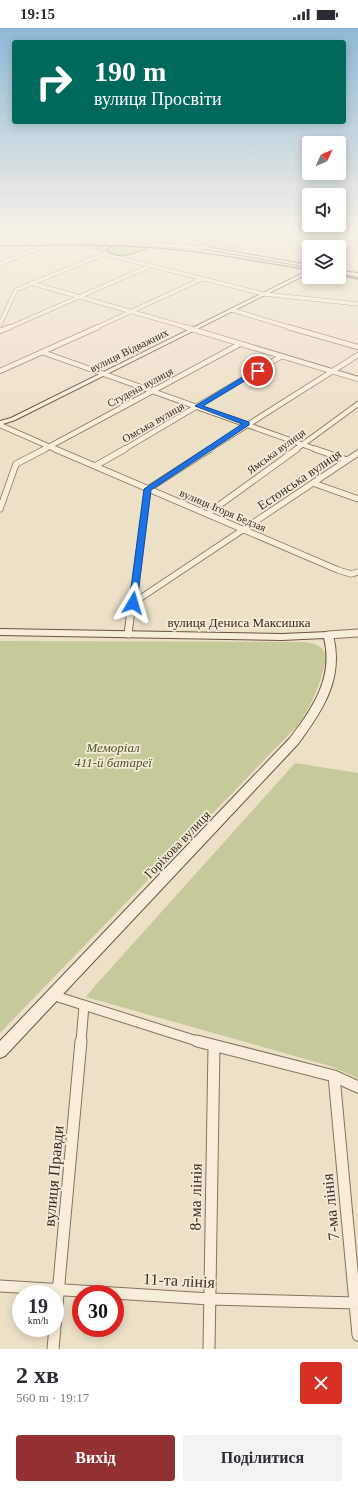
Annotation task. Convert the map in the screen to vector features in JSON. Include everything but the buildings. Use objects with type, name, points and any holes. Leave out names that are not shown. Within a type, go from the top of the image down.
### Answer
[{"type":"street","points":[[0,324],[15,292]]},
{"type":"street","points":[[61,292],[194,329],[358,379]]},
{"type":"street","points":[[0,331],[91,292]]},
{"type":"street","points":[[0,371],[174,292]]},
{"type":"street","points":[[254,292],[358,304]]},
{"type":"street","name":"вулиця Відважних","points":[[0,424],[105,374],[269,292]]},
{"type":"street","points":[[232,310],[358,347]]},
{"type":"street","name":"Студена вулиця","points":[[0,509],[14,466],[48,446],[240,344]]},
{"type":"street","points":[[42,352],[153,390],[347,460]]},
{"type":"street","points":[[128,634],[148,489],[247,424],[358,355]]},
{"type":"street","name":"Омська вулиця","points":[[95,466],[282,356]]},
{"type":"street","name":"Ямська вулиця","points":[[207,514],[358,404]]},
{"type":"street","name":"вулиця Ігоря Бедзая","points":[[0,424],[244,530],[351,574],[358,572]]},
{"type":"street","name":"Естонська вулиця","points":[[133,603],[358,453]]},
{"type":"street","points":[[313,483],[358,499]]},
{"type":"street","name":"вулиця Дениса Максишка","points":[[0,632],[282,637],[358,633]]},
{"type":"street","name":"Горіхова вулиця","points":[[0,1051],[294,741],[310,720],[329,680],[334,655],[328,635]]},
{"type":"street","points":[[52,995],[214,1046],[334,1076],[358,1087]]},
{"type":"street","name":"вулиця Правди","points":[[59,1285],[84,1005]]},
{"type":"street","name":"8-ма лінія","points":[[209,1349],[214,1046]]},
{"type":"street","name":"7-ма лінія","points":[[334,1076],[358,1335]]},
{"type":"street","name":"11-та лінія","points":[[0,1286],[12,1287]]},
{"type":"street","name":"11-та лінія","points":[[64,1289],[210,1299],[356,1303]]},
{"type":"street","name":"вулиця Правди","points":[[53,1349],[54,1337]]},
{"type":"green space","name":"Меморіал 411-й батареї","points":[[0,641],[303,642],[311,643],[321,648],[324,651],[326,658],[315,693],[308,709],[298,725],[0,1033]]},
{"type":"green space","points":[[295,763],[358,773],[358,1078],[330,1066],[86,997]]},
{"type":"route","points":[[133,603],[148,489],[247,424],[198,406],[258,371]]}]
